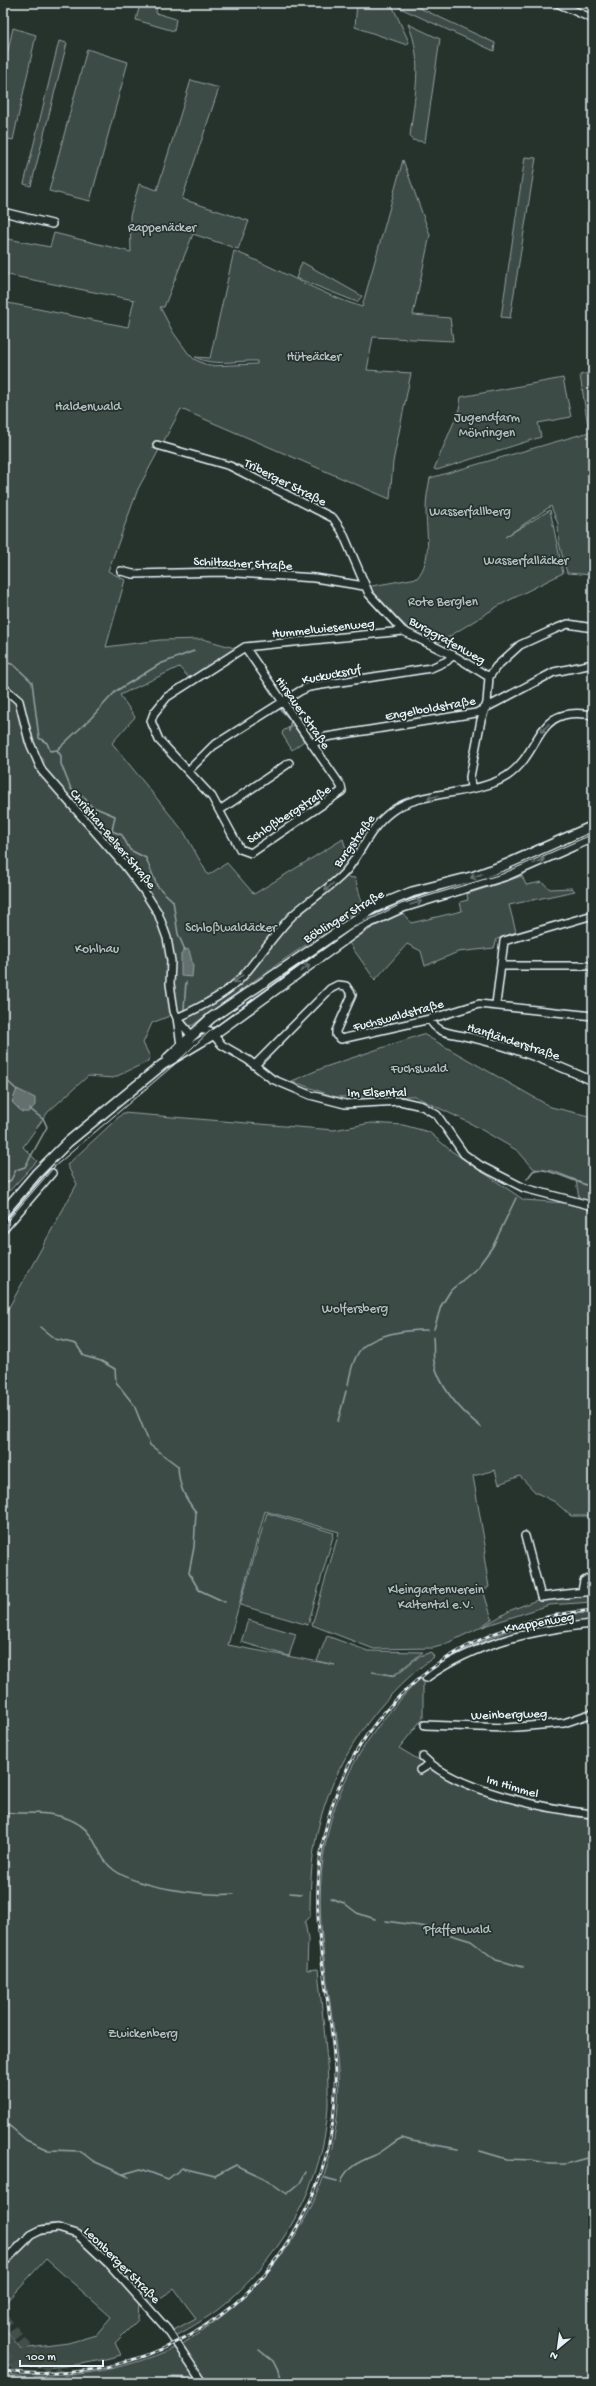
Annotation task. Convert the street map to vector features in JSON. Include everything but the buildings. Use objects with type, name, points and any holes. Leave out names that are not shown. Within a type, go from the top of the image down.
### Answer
[{"type":"main road","name":"Böblinger Straße","points":[[3,1213],[28,1183],[68,1142],[162,1065],[191,1035],[247,992],[373,908],[412,892],[475,876],[505,865],[593,826]]},
{"type":"main road","name":"Böblinger Straße","points":[[162,1065],[200,1042],[214,1039],[353,933],[379,917],[420,901],[508,875],[593,837]]},
{"type":"main road","name":"Böblinger Straße","points":[[3,1207],[44,1160],[60,1146],[68,1142]]},
{"type":"street","points":[[557,3],[593,19]]},
{"type":"street","points":[[3,212],[52,224]]},
{"type":"street","name":"Triberger Straße","points":[[157,445],[230,466],[333,518],[342,531],[364,586]]},
{"type":"street","name":"Schiltacher Straße","points":[[120,571],[133,574],[222,572],[315,578],[364,586]]},
{"type":"street","name":"Burggrafenweg","points":[[364,586],[369,594],[403,631],[453,655],[489,677]]},
{"type":"street","points":[[471,788],[470,777],[484,710],[489,677],[506,656],[534,637],[568,624],[593,628]]},
{"type":"street","name":"Hummelwiesenweg","points":[[245,647],[403,631]]},
{"type":"street","name":"Hirsauer Straße","points":[[245,647],[341,786],[342,791]]},
{"type":"street","name":"Schloßbergstraße","points":[[245,647],[176,690],[162,702],[152,717],[152,726],[159,740],[212,797],[240,849],[251,853],[342,791]]},
{"type":"street","name":"Kuckucksruf","points":[[188,772],[213,746],[282,701],[309,688],[431,668],[447,661],[453,655]]},
{"type":"street","name":"Engelboldstraße","points":[[312,744],[326,737],[484,710],[554,672],[593,664]]},
{"type":"street","name":"Christian-Belser-Straße","points":[[3,687],[19,701],[29,741],[42,771],[125,866],[158,913],[167,938],[171,961],[171,990],[177,1018],[191,1035]]},
{"type":"street","name":"Burgstraße","points":[[177,1018],[201,1006],[242,977],[261,951],[294,914],[343,874],[370,831],[392,810],[407,804],[498,781],[512,772],[524,759],[544,728],[556,717],[572,712],[593,715]]},
{"type":"street","points":[[220,810],[289,763]]},
{"type":"street","points":[[496,1004],[503,944],[507,938],[593,915]]},
{"type":"street","points":[[501,966],[593,966]]},
{"type":"street","name":"Fuchswaldstraße","points":[[255,1066],[330,990],[338,985],[346,986],[352,995],[336,1031],[336,1035],[341,1039],[430,1019],[479,1004],[496,1004],[593,1016]]},
{"type":"street","points":[[177,1018],[181,1045]]},
{"type":"street","name":"Hanfländerstraße","points":[[430,1019],[433,1025],[446,1033],[496,1044],[542,1060],[593,1081]]},
{"type":"street","points":[[199,1029],[208,1030],[214,1039],[255,1066]]},
{"type":"street","name":"Böblinger Straße","points":[[176,1057],[187,1044],[191,1035]]},
{"type":"street","name":"Im Elsental","points":[[255,1066],[277,1083],[330,1102],[345,1104],[400,1101],[422,1106],[437,1115],[464,1154],[481,1166],[524,1188],[593,1206]]},
{"type":"street","points":[[3,1230],[29,1196],[52,1173]]},
{"type":"street","points":[[28,1183],[29,1196]]},
{"type":"street","points":[[17,1197],[29,1196]]},
{"type":"street","points":[[524,1536],[541,1597],[593,1591]]},
{"type":"street","points":[[582,1592],[584,1581],[593,1576]]},
{"type":"street","name":"Knappenweg","points":[[426,1678],[439,1669],[490,1643],[531,1632],[593,1624]]},
{"type":"street","name":"Weinbergweg","points":[[425,1725],[506,1728],[564,1723],[593,1713]]},
{"type":"street","name":"Im Himmel","points":[[423,1757],[430,1764],[456,1779],[503,1795],[555,1809],[593,1814]]},
{"type":"street","points":[[420,1770],[430,1764]]},
{"type":"street","name":"Leonberger Straße","points":[[3,2263],[31,2235],[41,2230],[58,2228],[77,2234],[110,2266],[167,2329],[202,2383]]},
{"type":"green space","points":[[120,3],[157,3],[156,13],[176,19],[174,31],[136,20],[139,8]]},
{"type":"green space","points":[[357,3],[391,3],[409,42],[407,45],[355,27]]},
{"type":"green space","points":[[397,3],[409,3],[495,43],[494,51],[400,8]]},
{"type":"green space","points":[[408,24],[440,39],[425,142],[412,140],[410,136],[417,65],[416,51]]},
{"type":"green space","points":[[13,28],[36,35],[13,140],[3,138],[3,72]]},
{"type":"green space","points":[[59,41],[67,43],[31,186],[24,184]]},
{"type":"green space","points":[[87,49],[128,62],[90,201],[49,191]]},
{"type":"green space","points":[[191,80],[219,88],[182,199],[249,221],[238,249],[193,234],[164,307],[160,307],[173,332],[194,359],[209,366],[257,364],[257,361],[210,362],[195,357],[210,358],[234,251],[329,295],[362,307],[403,160],[430,235],[413,315],[450,318],[453,341],[373,337],[367,370],[411,373],[393,462],[390,499],[181,409],[138,489],[108,571],[125,580],[106,647],[160,640],[203,639],[238,649],[190,679],[179,667],[120,695],[135,717],[112,743],[184,832],[208,875],[227,863],[254,894],[343,839],[350,862],[344,877],[355,878],[363,906],[266,972],[193,1025],[188,1026],[184,1018],[193,1015],[208,1006],[241,975],[204,1002],[152,1023],[143,1043],[150,1057],[147,1062],[113,1078],[88,1076],[48,1112],[23,1147],[37,1161],[3,1198],[3,302],[128,327],[134,300],[3,274],[3,238],[50,247],[54,233],[131,252],[130,216],[139,184],[157,190]]},
{"type":"green space","points":[[525,157],[536,158],[510,318],[501,317]]},
{"type":"green space","points":[[302,262],[362,296],[357,302],[296,278]]},
{"type":"green space","points":[[593,372],[593,425],[588,426],[580,375]]},
{"type":"green space","name":"Jugendfarm Möhringen","points":[[563,378],[571,417],[538,423],[541,437],[437,470],[434,469],[459,410],[461,397]]},
{"type":"green space","points":[[593,431],[593,575],[567,573],[559,543],[558,524],[551,506],[505,537],[550,510],[563,573],[500,605],[437,644],[411,631],[392,613],[370,588],[372,586],[417,578],[422,571],[428,545],[426,505],[430,478]]},
{"type":"green space","points":[[293,725],[304,741],[292,750],[282,734],[283,731]]},
{"type":"green space","points":[[522,876],[526,885],[542,882],[550,889],[572,888],[575,891],[509,905],[516,932],[497,939],[494,948],[458,952],[425,966],[421,951],[407,944],[375,980],[349,943],[381,922],[403,913],[411,923],[462,911],[460,902],[468,900],[467,894]]},
{"type":"green space","points":[[423,1034],[551,1107],[593,1117],[593,1516],[571,1516],[555,1502],[535,1492],[520,1476],[499,1484],[495,1470],[473,1476],[486,1551],[484,1556],[489,1587],[483,1590],[492,1619],[477,1629],[441,1646],[433,1648],[374,1649],[312,1625],[339,1532],[265,1511],[228,1645],[335,1665],[317,1661],[327,1636],[368,1651],[423,1652],[394,1675],[372,1672],[394,1676],[420,1656],[431,1652],[434,1657],[413,1673],[394,1692],[376,1712],[360,1734],[346,1757],[334,1782],[324,1807],[317,1833],[311,1875],[310,1917],[305,1922],[308,1939],[307,1970],[318,1969],[326,2054],[328,2105],[325,2133],[319,2161],[309,2188],[283,2239],[247,2284],[226,2303],[202,2321],[176,2336],[172,2331],[196,2318],[174,2289],[151,2304],[115,2262],[85,2236],[69,2227],[53,2224],[37,2227],[23,2237],[3,2258],[3,1318],[77,1184],[67,1165],[123,1113],[334,1130],[371,1123],[403,1125],[429,1132],[450,1150],[524,1200],[580,1204],[576,1180],[553,1171],[534,1169],[518,1151],[470,1123],[414,1096],[335,1097],[292,1081],[325,1067]]},
{"type":"green space","points":[[267,1513],[334,1533],[308,1625],[240,1605]]},
{"type":"green space","points":[[593,1592],[593,1602],[549,1605],[482,1627],[511,1610],[542,1598]]},
{"type":"green space","points":[[593,1613],[593,1621],[569,1622],[527,1630],[472,1646],[523,1624],[571,1614]]},
{"type":"green space","points":[[248,1620],[296,1634],[289,1656],[241,1642]]},
{"type":"green space","name":"Pfaffenwald","points":[[423,1676],[423,1718],[399,1748],[453,1780],[520,1803],[570,1816],[593,1819],[593,2383],[207,2383],[182,2344],[217,2320],[248,2293],[276,2263],[299,2229],[317,2193],[330,2155],[337,2114],[338,2071],[320,1912],[323,1859],[328,1831],[335,1806],[356,1759],[386,1716]]},
{"type":"green space","points":[[55,2231],[69,2233],[81,2240],[139,2302],[138,2320],[115,2343],[121,2355],[77,2365],[33,2368],[3,2365],[3,2326],[21,2349],[68,2343],[96,2335],[111,2317],[46,2259],[3,2305],[3,2267],[33,2237]]},
{"type":"green space","points":[[176,2347],[200,2383],[190,2383],[185,2377],[172,2377],[185,2379],[188,2383],[3,2383],[3,2375],[48,2376],[91,2372],[134,2363]]},
{"type":"shaded area","points":[[185,949],[189,950],[193,966],[192,977],[181,976],[181,954]]},
{"type":"shaded area","points":[[17,1089],[35,1098],[35,1105],[29,1112],[22,1112],[12,1102]]},
{"type":"waterway","points":[[57,750],[91,718],[116,691],[160,664],[194,651]]},
{"type":"waterway","points":[[3,661],[14,665],[32,682],[39,738],[47,743],[50,751],[57,750],[61,756],[61,764],[71,789],[84,797],[91,806],[115,816],[112,831],[122,835],[130,850],[146,858],[157,886],[173,901],[178,934],[185,950]]},
{"type":"waterway","points":[[280,709],[291,720],[289,731]]},
{"type":"waterway","points":[[184,1009],[186,982]]},
{"type":"waterway","points":[[3,1077],[17,1090]]},
{"type":"waterway","points":[[3,1185],[11,1180],[16,1170],[25,1167],[47,1127],[44,1120],[30,1109]]},
{"type":"waterway","points":[[527,1179],[533,1171],[542,1170],[560,1175],[593,1188]]},
{"type":"waterway","points":[[434,1329],[441,1306],[451,1290],[477,1268],[493,1246],[516,1198]]},
{"type":"waterway","points":[[40,1327],[55,1339],[76,1344],[84,1356],[101,1361],[115,1369],[116,1382],[134,1405],[150,1445],[178,1466],[182,1490],[196,1512],[194,1547],[189,1573],[199,1590],[225,1602]]},
{"type":"waterway","points":[[348,1385],[351,1369],[355,1359],[364,1346],[386,1335],[427,1330]]},
{"type":"waterway","points":[[433,1337],[434,1362],[441,1381],[452,1398],[466,1414],[481,1427]]},
{"type":"waterway","points":[[338,1421],[346,1391]]},
{"type":"waterway","points":[[3,1812],[52,1815],[71,1820],[86,1830],[104,1860],[114,1870],[139,1882],[172,1890],[206,1894],[234,1894]]},
{"type":"waterway","points":[[290,1893],[301,1894]]},
{"type":"waterway","points":[[330,1898],[344,1903],[357,1913],[375,1919]]},
{"type":"waterway","points":[[386,1921],[427,1927]]},
{"type":"waterway","points":[[438,1931],[471,1941],[496,1960],[523,1967]]},
{"type":"waterway","points":[[3,2123],[11,2127],[26,2140],[48,2150],[80,2151],[93,2161],[129,2177]]},
{"type":"waterway","points":[[341,2182],[346,2172],[354,2165],[377,2154],[402,2138],[458,2149]]},
{"type":"waterway","points":[[480,2151],[507,2159],[532,2160],[550,2164],[565,2164],[588,2158]]},
{"type":"waterway","points":[[123,2174],[141,2169],[168,2179],[182,2168],[215,2176],[236,2165],[264,2178],[287,2194],[300,2183],[306,2172]]},
{"type":"waterway","points":[[325,2178],[337,2181]]},
{"type":"waterway","points":[[259,2350],[273,2361],[284,2383]]},
{"type":"tunnel","points":[[3,2317],[18,2337],[44,2364],[64,2378],[76,2383]]},
{"type":"tunnel","points":[[3,2353],[33,2383]]},
{"type":"tram line","points":[[3,1226],[54,1167],[175,1064],[210,1031],[353,928],[401,904],[502,874],[593,834]]},
{"type":"railway","points":[[3,2371],[29,2373],[81,2371],[107,2367],[132,2360],[180,2340],[203,2327],[233,2305],[260,2279],[283,2249],[302,2217],[317,2183],[328,2147],[334,2110],[335,2073],[334,2050],[319,1934],[318,1887],[325,1831],[342,1780],[367,1734],[401,1695],[441,1662],[487,1637],[538,1619],[593,1610]]},
{"type":"park label","name":"Rappenäcker","points":[[162,226]]},
{"type":"park label","name":"Hüteäcker","points":[[314,355]]},
{"type":"park label","name":"Haldenwald","points":[[88,405]]},
{"type":"park label","name":"Wasserfallberg","points":[[470,510]]},
{"type":"park label","name":"Wasserfalläcker","points":[[526,559]]},
{"type":"park label","name":"Rote Berglen","points":[[443,600]]},
{"type":"park label","name":"Schloßwaldäcker","points":[[231,926]]},
{"type":"park label","name":"Kohlhau","points":[[97,947]]},
{"type":"park label","name":"Fuchswald","points":[[419,1067]]},
{"type":"park label","name":"Wolfersberg","points":[[355,1307]]},
{"type":"park label","name":"Kleingartenverein Kaltental e.V.","points":[[436,1596]]},
{"type":"park label","name":"Zwickenberg","points":[[143,2032]]}]
